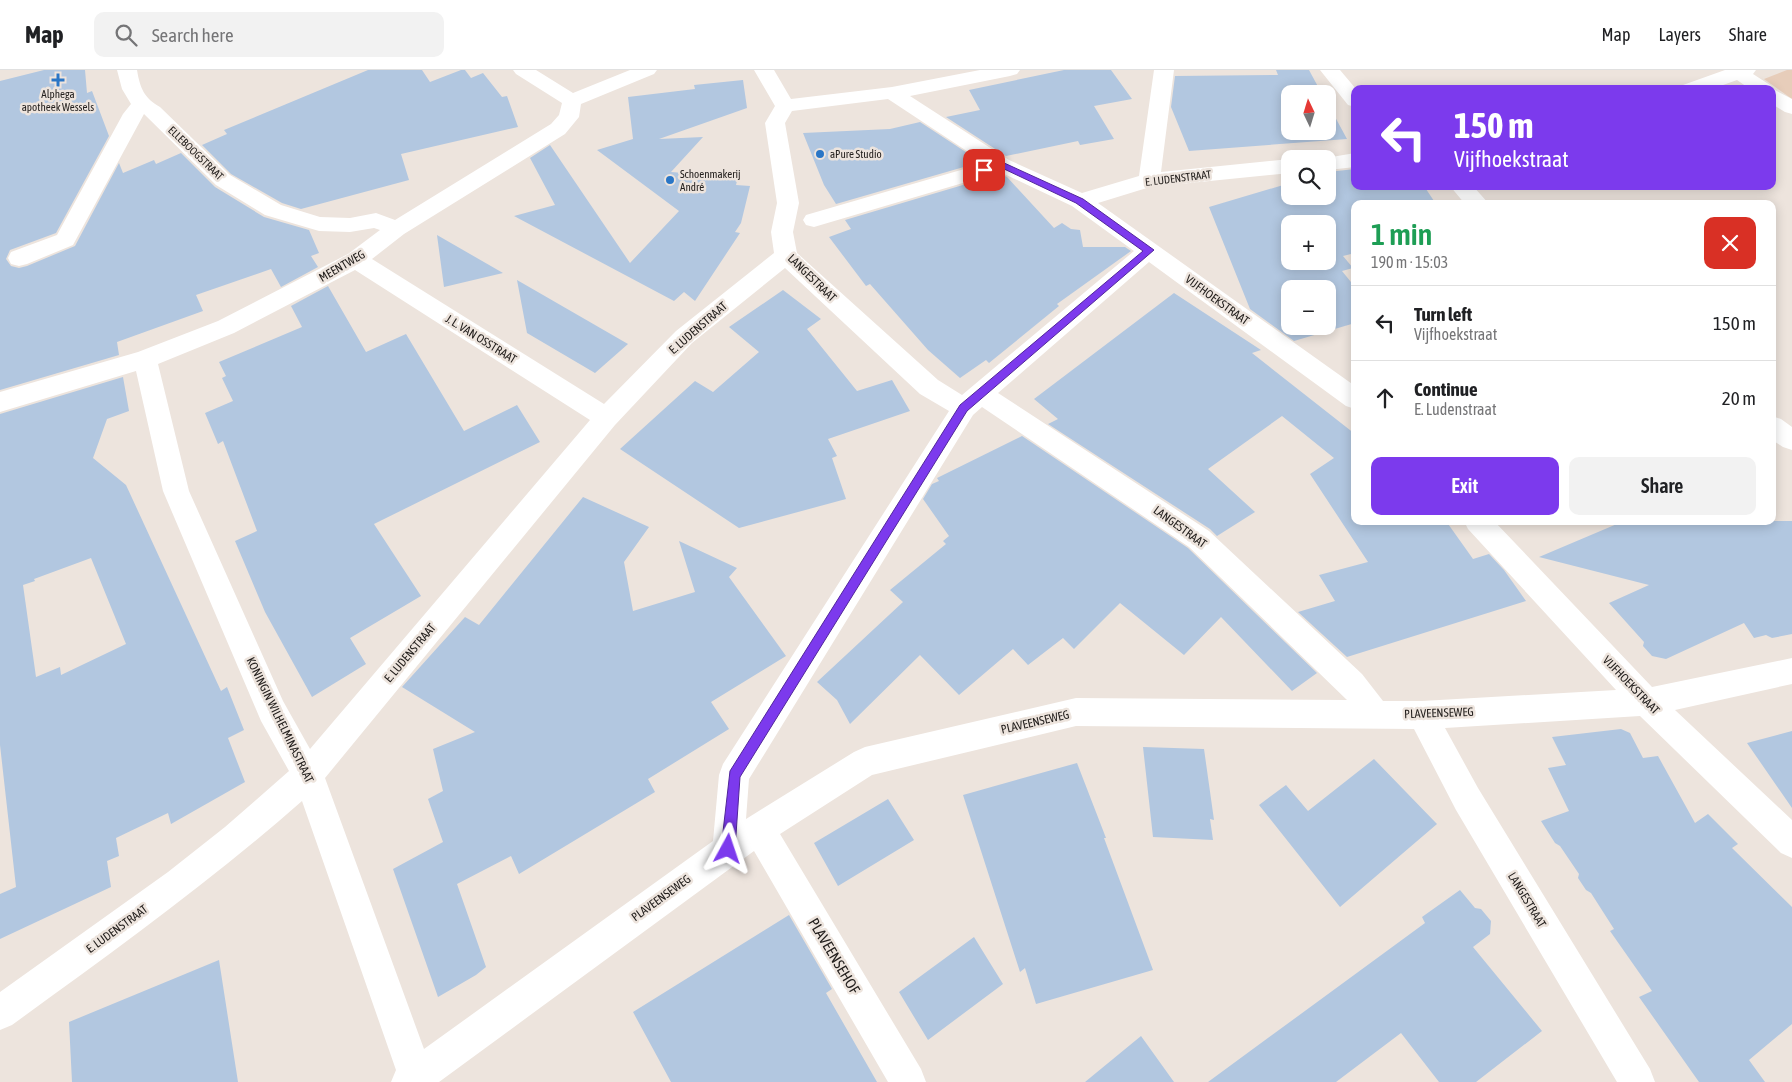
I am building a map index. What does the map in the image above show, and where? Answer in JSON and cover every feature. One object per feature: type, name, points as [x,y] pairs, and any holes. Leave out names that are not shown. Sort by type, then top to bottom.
[{"type":"street","name":"ELLEBOOGSTRAAT","points":[[127,70],[130,86],[141,105],[153,111],[223,180],[266,207],[319,224],[350,225],[376,220],[396,229]]},
{"type":"street","points":[[523,70],[572,101],[647,70]]},
{"type":"street","points":[[764,70],[785,106],[892,93],[1010,70]]},
{"type":"street","points":[[1149,180],[1164,70]]},
{"type":"street","points":[[1330,70],[1351,97]]},
{"type":"street","points":[[1701,85],[1740,71],[1758,85]]},
{"type":"street","points":[[892,93],[1002,165],[1080,201]]},
{"type":"street","points":[[1776,98],[1792,108]]},
{"type":"street","name":"MEENTWEG","points":[[0,402],[145,359],[226,327],[356,260],[396,229],[558,128],[569,117],[572,101]]},
{"type":"street","points":[[19,258],[65,240],[84,209],[133,114],[141,105]]},
{"type":"street","name":"LANGESTRAAT","points":[[785,106],[775,123],[788,203],[782,232],[786,256],[929,386],[972,400],[1200,539],[1352,684],[1374,714]]},
{"type":"street","points":[[1336,162],[1351,160]]},
{"type":"street","points":[[814,220],[1002,165]]},
{"type":"street","name":"E. LUDENSTRAAT","points":[[1080,201],[1149,180],[1281,167]]},
{"type":"street","points":[[1464,190],[1474,200]]},
{"type":"street","name":"VIJFHOEKSTRAAT","points":[[1080,201],[1351,396]]},
{"type":"street","points":[[728,849],[734,776],[972,400],[1149,250]]},
{"type":"street","name":"E. LUDENSTRAAT","points":[[0,1013],[172,888],[236,838],[308,775],[606,418],[684,336],[786,256]]},
{"type":"street","name":"J. L. VAN OSSTRAAT","points":[[356,260],[606,418]]},
{"type":"street","name":"KONINGIN WILHELMINASTRAAT","points":[[145,359],[176,491],[272,710],[308,775],[415,1081]]},
{"type":"street","points":[[1776,429],[1792,440]]},
{"type":"street","name":"VIJFHOEKSTRAAT","points":[[1481,525],[1646,702],[1792,842]]},
{"type":"street","name":"PLAVEENSEWEG","points":[[415,1081],[728,849],[865,762],[1076,712],[1422,714],[1646,702],[1792,671]]},
{"type":"street","name":"LANGESTRAAT","points":[[1422,714],[1467,799],[1638,1082]]},
{"type":"street","name":"PLAVEENSEHOF","points":[[759,829],[908,1082]]},
{"type":"shaded area","points":[[1787,70],[1792,70],[1792,99],[1776,88],[1776,85],[1772,85],[1764,79]]},
{"type":"building","points":[[44,70],[85,70],[87,93],[92,91],[109,136],[56,233],[10,250],[6,259],[11,266],[19,268],[27,266],[75,246],[119,163],[123,173],[154,160],[156,164],[181,153],[215,187],[264,217],[309,230],[319,253],[311,256],[318,267],[281,287],[271,269],[196,295],[203,311],[117,342],[119,355],[0,390],[0,81]]},
{"type":"building","points":[[368,70],[422,70],[430,82],[461,70],[465,70],[471,78],[483,73],[502,97],[507,96],[518,127],[401,154],[409,180],[301,209],[282,203],[231,174],[202,145],[227,134],[224,130]]},
{"type":"building","points":[[1064,70],[1111,70],[1132,99],[1094,106],[1114,139],[1080,145],[1078,141],[1006,156],[946,117],[980,110],[969,90]]},
{"type":"building","points":[[1276,70],[1309,70],[1317,85],[1281,85],[1281,140],[1334,140],[1189,151],[1171,107],[1175,76],[1278,75]]},
{"type":"building","points":[[743,80],[747,108],[659,139],[703,137],[671,172],[738,177],[736,185],[750,186],[741,223],[735,232],[740,233],[695,301],[684,292],[674,301],[514,216],[555,205],[530,158],[550,145],[630,263],[679,211],[597,150],[633,139],[628,97],[695,89],[694,85]]},
{"type":"building","points":[[1336,119],[1347,139],[1336,140]]},
{"type":"building","points":[[920,122],[981,162],[836,204],[824,185],[803,133],[890,129]]},
{"type":"building","points":[[1351,169],[1351,190],[1427,190],[1433,200],[1351,200],[1351,254],[1343,256],[1351,266],[1351,269],[1342,271],[1351,282],[1351,324],[1336,329],[1336,280],[1281,280],[1281,332],[1250,309],[1209,207],[1281,186],[1281,205],[1336,205],[1336,171]]},
{"type":"building","points":[[1000,174],[1007,177],[1054,228],[1062,223],[1071,229],[1080,230],[1083,247],[1125,247],[1131,251],[1057,304],[1059,306],[989,363],[986,360],[960,378],[928,350],[870,284],[866,286],[829,237],[851,229],[845,220]]},
{"type":"building","points":[[437,235],[503,273],[444,287]]},
{"type":"building","points":[[517,280],[628,344],[595,373],[527,333]]},
{"type":"building","points":[[328,286],[366,352],[406,334],[464,431],[517,405],[540,442],[374,524],[421,596],[350,638],[366,664],[312,697],[265,612],[235,541],[257,531],[223,441],[218,444],[205,413],[233,401],[222,378],[226,376],[219,362],[302,327],[291,306]]},
{"type":"building","points":[[783,290],[821,319],[807,329],[857,391],[892,380],[910,411],[828,439],[837,456],[832,458],[846,499],[739,528],[620,449],[695,381],[713,392],[759,352],[729,327]]},
{"type":"building","points":[[1174,293],[1261,350],[1252,353],[1351,431],[1351,525],[1449,525],[1473,559],[1489,554],[1504,570],[1526,601],[1347,657],[1298,612],[1335,601],[1319,575],[1368,562],[1310,474],[1334,458],[1282,416],[1208,469],[1255,512],[1217,536],[1210,529],[1048,424],[1058,419],[1034,399]]},
{"type":"building","points":[[1286,335],[1314,335],[1294,341]]},
{"type":"building","points":[[123,377],[129,411],[107,419],[93,458],[126,485],[221,691],[227,687],[244,730],[228,738],[245,782],[171,824],[168,813],[116,838],[119,856],[107,861],[111,887],[0,939],[0,894],[16,887],[0,745],[0,414]],"holes":[[[91,558],[126,644],[61,675],[60,667],[36,677],[23,585],[35,581],[34,579]]]},
{"type":"building","points":[[1022,436],[1188,548],[1317,673],[1292,691],[1221,617],[1184,655],[1120,603],[1074,649],[1063,638],[1028,665],[1013,649],[959,695],[920,655],[850,724],[837,700],[817,682],[903,602],[890,590],[946,544],[943,541],[949,536],[923,499],[932,484],[939,481],[937,478]]},
{"type":"building","points":[[583,497],[649,527],[624,562],[633,611],[695,592],[679,541],[737,568],[729,577],[786,656],[711,702],[729,729],[648,779],[655,792],[519,874],[511,856],[457,884],[486,967],[438,997],[393,869],[443,842],[428,799],[443,791],[433,749],[475,732],[402,687],[465,617],[479,625]]},
{"type":"building","points":[[1776,521],[1792,521],[1792,634],[1772,638],[1766,635],[1754,638],[1744,623],[1666,659],[1652,656],[1643,646],[1644,642],[1609,603],[1649,585],[1539,557],[1615,525],[1776,525]]},
{"type":"building","points":[[1621,729],[1630,733],[1643,758],[1658,756],[1695,823],[1708,814],[1738,844],[1732,848],[1792,907],[1792,1024],[1749,1060],[1765,1082],[1699,1082],[1639,997],[1652,991],[1610,931],[1614,929],[1591,893],[1586,890],[1578,878],[1579,874],[1541,821],[1569,811],[1548,768],[1566,765],[1552,737]]},
{"type":"building","points":[[1792,731],[1792,808],[1747,743]]},
{"type":"building","points":[[1143,747],[1204,749],[1214,820],[1210,819],[1213,840],[1153,837]]},
{"type":"building","points":[[1374,759],[1437,824],[1340,907],[1259,805],[1286,785],[1308,811]]},
{"type":"building","points":[[1077,763],[1153,970],[1036,1004],[1025,968],[1020,972],[963,795]]},
{"type":"building","points":[[888,799],[914,840],[838,886],[814,843]]},
{"type":"building","points":[[1460,890],[1475,908],[1481,909],[1491,921],[1490,934],[1473,947],[1542,1031],[1476,1082],[1439,1082],[1401,1033],[1336,1082],[1208,1082],[1425,923],[1422,917]]},
{"type":"building","points":[[789,915],[832,989],[826,993],[877,1082],[671,1082],[633,1012]]},
{"type":"building","points":[[974,937],[1003,984],[928,1040],[899,992]]},
{"type":"building","points":[[219,960],[238,1082],[72,1082],[69,1022]]},
{"type":"building","points":[[1141,1036],[1174,1082],[1085,1082]]},
{"type":"place","name":"Alphega apotheek Wessels","points":[[58,80]]},
{"type":"place","name":"aPure Studio","points":[[820,154]]},
{"type":"place","name":"Schoenmakerij André","points":[[670,180]]},
{"type":"route","points":[[728,849],[734,776],[964,408],[1149,250],[1080,201],[1002,165],[984,170]]}]
